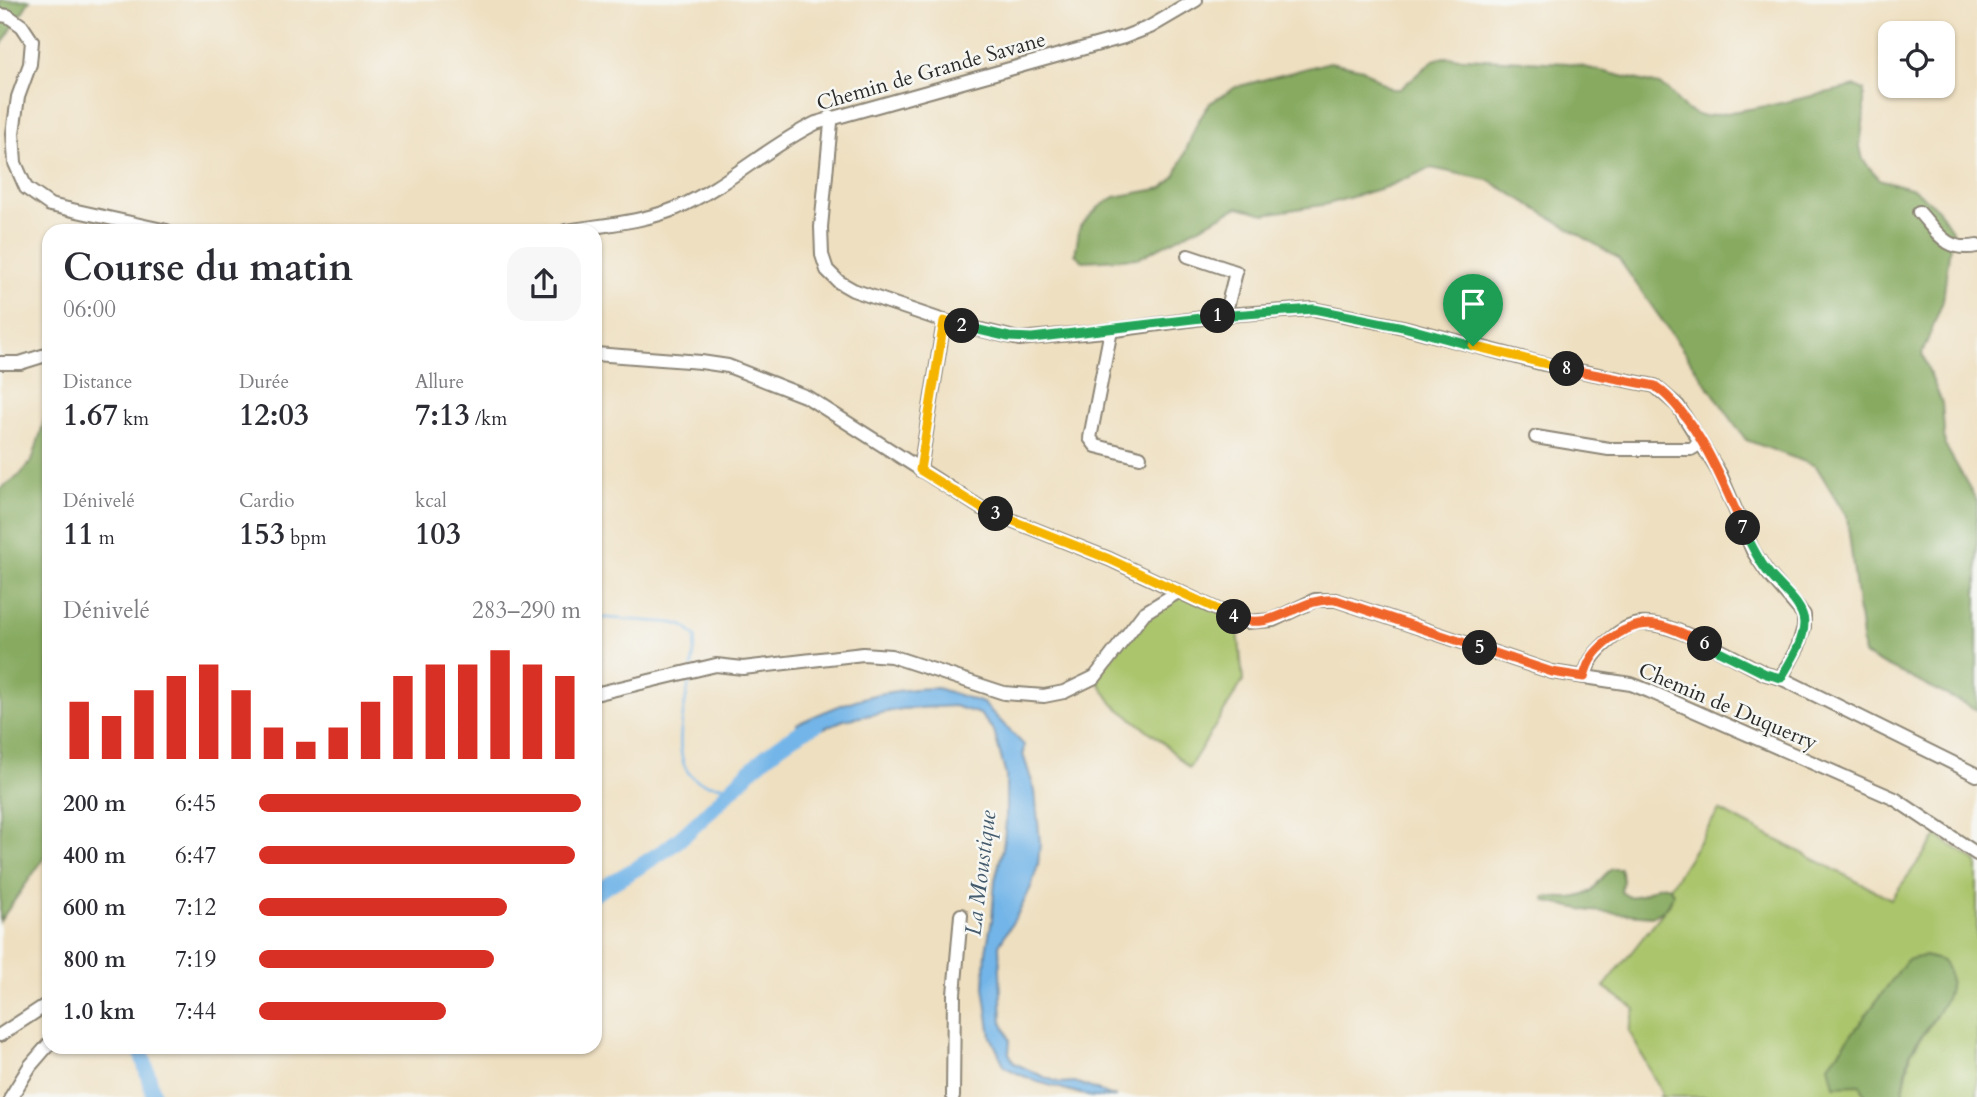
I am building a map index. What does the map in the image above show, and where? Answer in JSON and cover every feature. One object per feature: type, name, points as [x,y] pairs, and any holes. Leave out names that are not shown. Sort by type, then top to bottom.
[{"type":"street","name":"Chemin de Grande Savane","points":[[602,225],[674,209],[698,198],[792,134],[830,117],[1124,37],[1150,27],[1196,0]]},
{"type":"street","points":[[0,15],[8,16],[22,26],[32,41],[30,64],[18,97],[13,133],[15,163],[26,188],[50,205],[136,224]]},
{"type":"street","points":[[830,117],[821,227],[822,255],[827,270],[839,282],[853,290],[944,321],[1019,339],[1225,315],[1314,309],[1403,327],[1544,364],[1655,386],[1678,406],[1720,474],[1753,551],[1767,572],[1804,615],[1804,627],[1798,647],[1781,678]]},
{"type":"street","points":[[1919,212],[1950,245],[1962,248],[1977,246]]},
{"type":"street","points":[[1188,256],[1236,272],[1225,315]]},
{"type":"street","points":[[920,470],[944,321]]},
{"type":"street","points":[[1111,330],[1090,438],[1096,446],[1140,457]]},
{"type":"street","name":"Chemin de Duquerry","points":[[602,355],[728,366],[807,397],[981,508],[1109,559],[1246,622],[1273,620],[1315,600],[1336,600],[1544,670],[1630,684],[1854,779],[1913,810],[1977,855]]},
{"type":"street","points":[[0,363],[20,363],[42,356]]},
{"type":"street","points":[[1536,438],[1609,449],[1691,449],[1701,443]]},
{"type":"street","points":[[602,692],[716,665],[743,668],[863,654],[891,656],[1004,693],[1044,696],[1064,692],[1095,677],[1144,613],[1178,592]]},
{"type":"street","points":[[1584,677],[1587,664],[1596,651],[1622,630],[1638,624],[1656,624],[1677,630],[1766,674],[1781,678],[1977,775]]},
{"type":"street","points":[[953,1097],[954,994],[961,915]]},
{"type":"street","points":[[0,1035],[42,1008]]},
{"type":"street","points":[[12,1097],[30,1066],[42,1052]]},
{"type":"green space","points":[[0,0],[30,0],[0,47]]},
{"type":"green space","points":[[1444,57],[1568,63],[1659,85],[1668,90],[1686,110],[1703,117],[1856,86],[1864,90],[1860,146],[1863,160],[1879,179],[1914,189],[1938,209],[1952,230],[1943,301],[1922,354],[1942,403],[1945,445],[1977,501],[1977,710],[1864,655],[1847,517],[1816,466],[1746,440],[1618,258],[1488,180],[1431,168],[1386,187],[1328,204],[1265,214],[1238,207],[1139,258],[1083,261],[1075,254],[1080,226],[1099,207],[1115,197],[1163,188],[1176,175],[1197,123],[1210,103],[1236,87],[1330,62],[1363,69],[1391,89],[1400,89],[1434,60]]},
{"type":"green space","points":[[42,428],[42,861],[0,921],[0,489],[20,475],[32,461]]},
{"type":"green space","points":[[1178,592],[1237,619],[1243,681],[1189,768],[1159,739],[1113,704],[1095,677],[1125,637]]},
{"type":"green space","points":[[1719,810],[1891,899],[1937,836],[1977,862],[1977,1097],[1902,1097],[1911,1053],[1936,1016],[1948,969],[1943,961],[1924,956],[1861,1085],[1867,1097],[1660,1097],[1662,1093],[1629,1031],[1635,1009],[1604,987],[1670,903],[1673,894],[1670,887]]},
{"type":"green space","points":[[1612,869],[1620,869],[1623,880],[1621,892],[1629,897],[1641,895],[1658,886],[1670,887],[1673,894],[1668,905],[1663,911],[1652,916],[1591,911],[1546,902],[1545,897],[1570,898],[1589,893]]},
{"type":"green space","points":[[1924,956],[1943,961],[1949,974],[1949,986],[1940,1009],[1910,1054],[1901,1097],[1867,1097],[1860,1085],[1834,1086],[1829,1065],[1907,960]]},
{"type":"water","points":[[937,688],[983,703],[1024,745],[1023,754],[1035,791],[1040,843],[1038,865],[1020,910],[999,945],[1002,1022],[1010,1040],[1009,1053],[1014,1063],[1044,1077],[1060,1083],[1075,1082],[1116,1097],[1092,1097],[1019,1074],[1005,1067],[991,1037],[984,987],[986,951],[1006,822],[1006,776],[994,731],[980,714],[954,706],[902,709],[844,720],[802,737],[797,724],[865,697]]},
{"type":"waterway","points":[[602,618],[684,626],[696,637],[692,667]]},
{"type":"waterway","points":[[690,677],[681,731],[682,759],[695,779],[708,784],[733,787]]},
{"type":"waterway","name":"La Moustique","points":[[602,889],[677,841],[760,762],[778,747],[817,724]]},
{"type":"waterway","name":"La Moustique","points":[[142,1054],[154,1097]]},
{"type":"route","points":[[1314,309],[1403,327],[1473,346],[1544,364],[1655,386],[1666,393],[1678,406],[1720,474],[1753,551],[1767,572],[1804,615],[1804,627],[1798,647],[1781,678],[1766,674],[1677,630],[1656,624],[1638,624],[1622,630],[1596,651],[1587,664],[1584,677],[1544,670],[1336,600],[1315,600],[1273,620],[1246,622],[1109,559],[981,508],[920,470],[944,321],[1019,339],[1274,310],[1314,309]]}]
